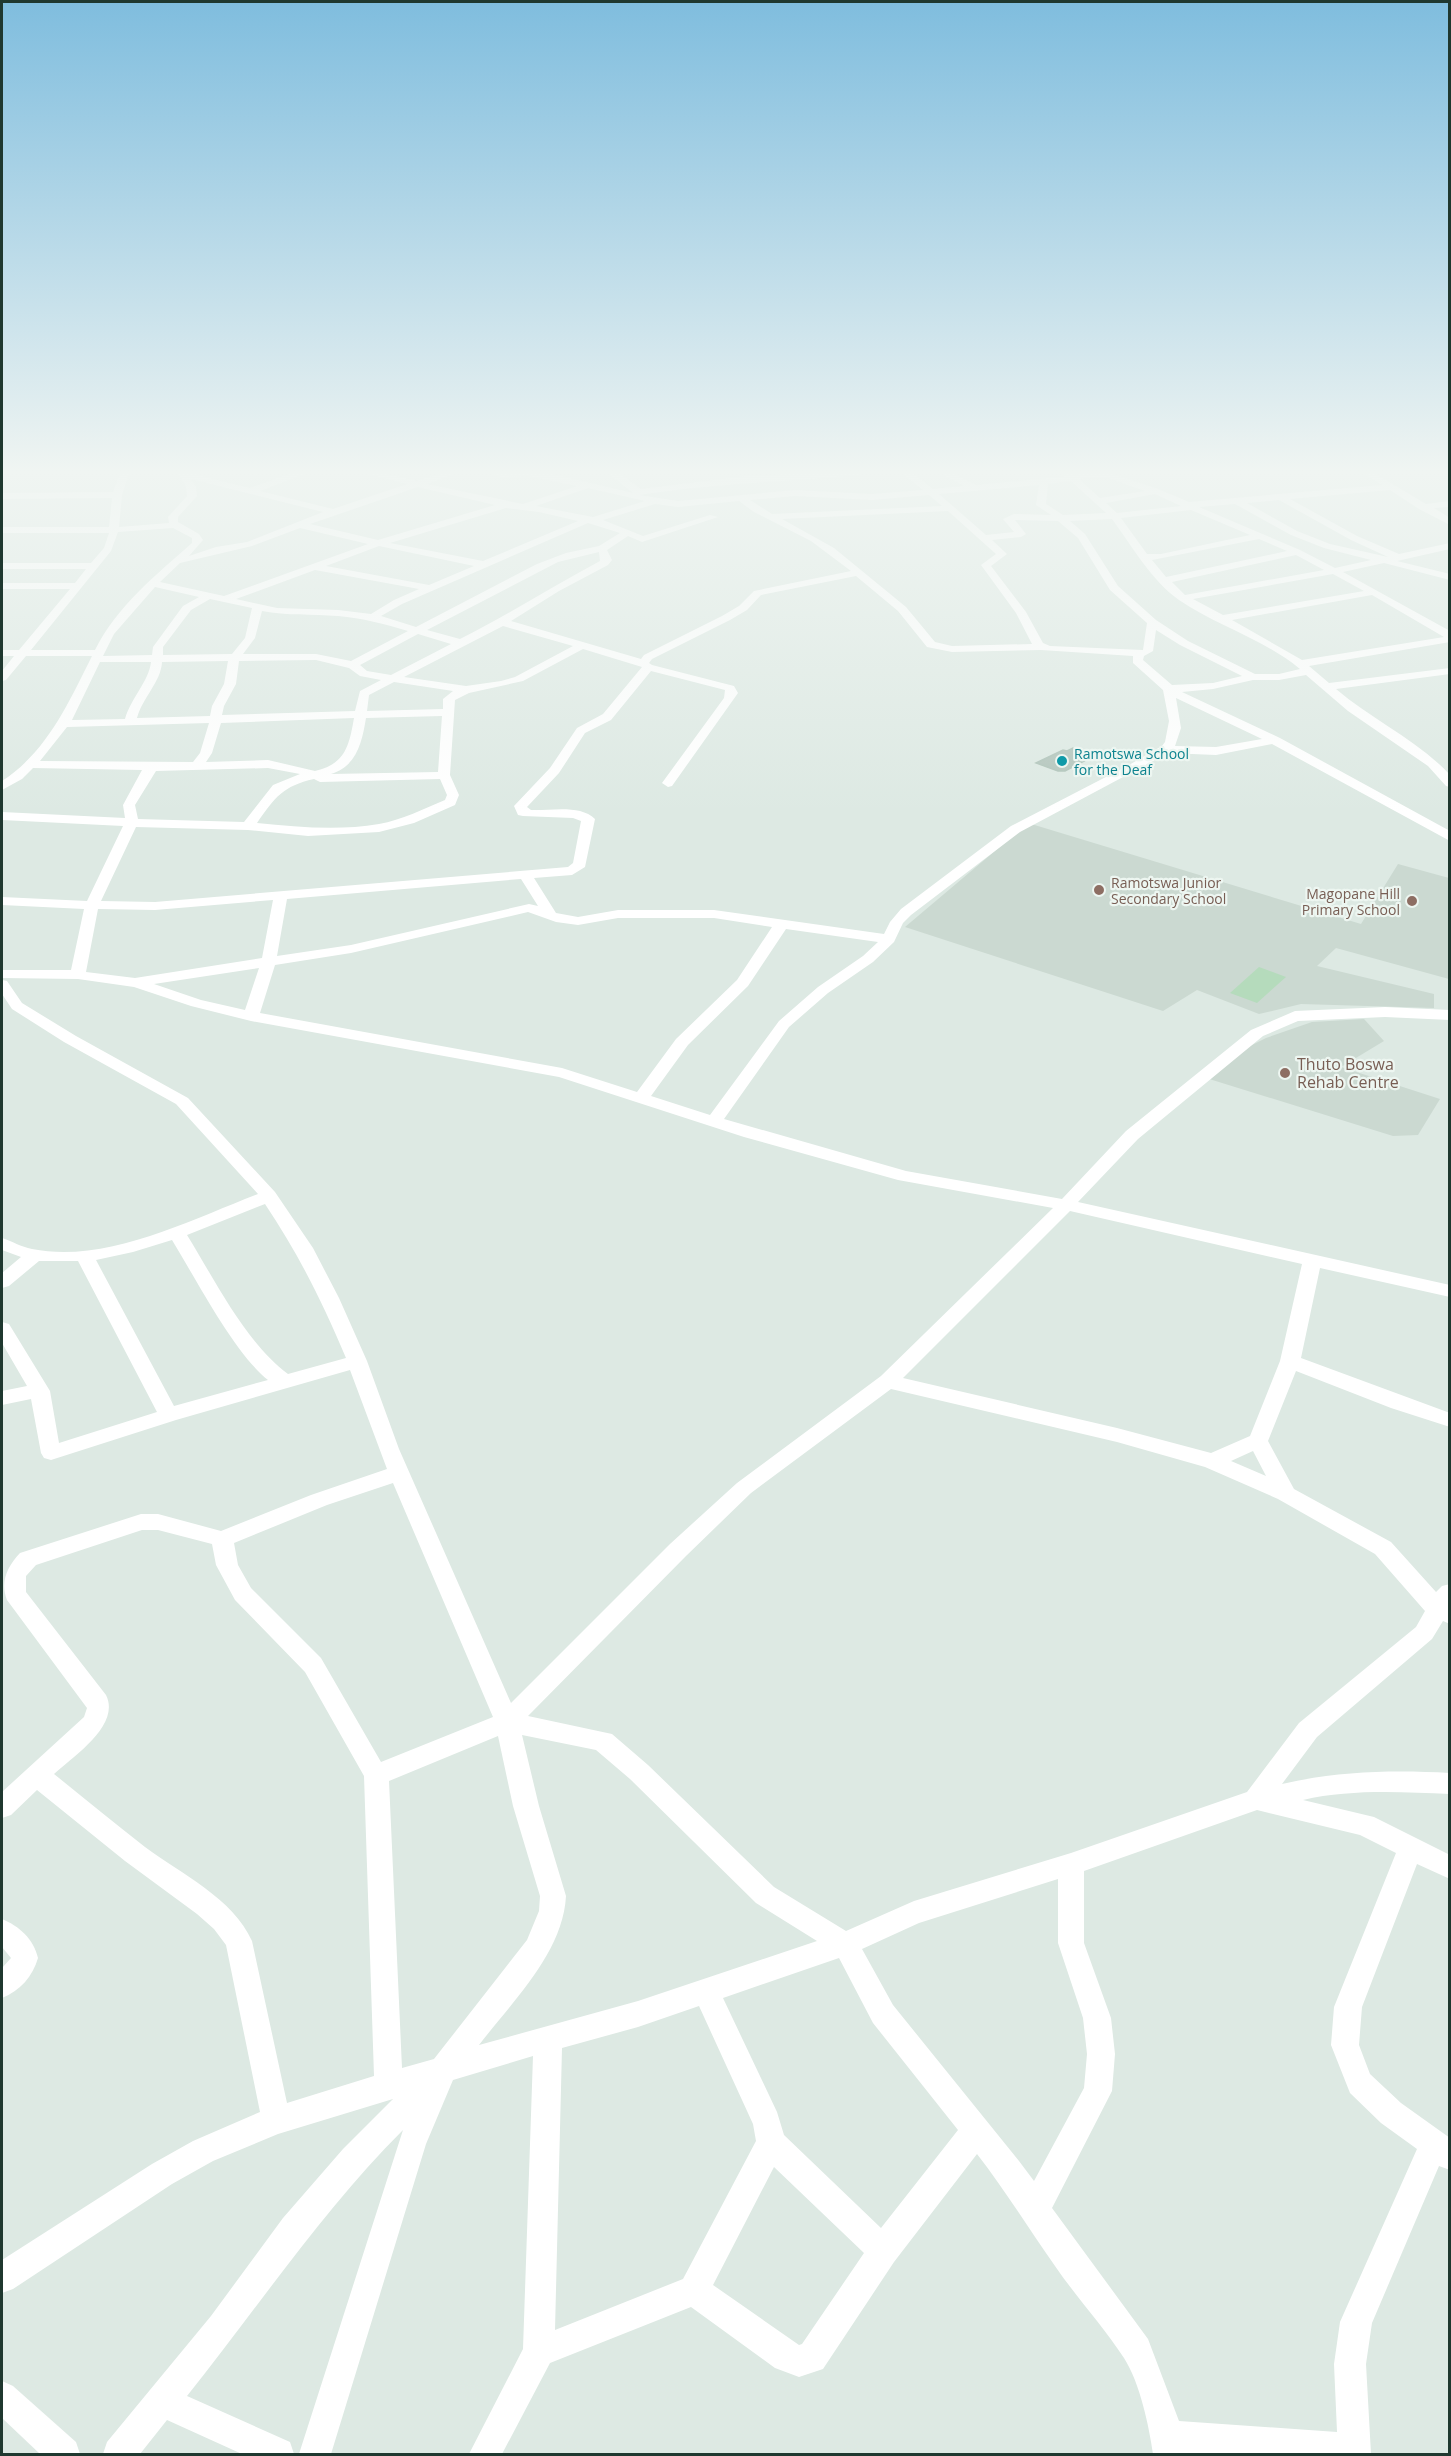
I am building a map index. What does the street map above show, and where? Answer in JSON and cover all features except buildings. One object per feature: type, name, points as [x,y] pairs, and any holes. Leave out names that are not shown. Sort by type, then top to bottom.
[{"type":"street","points":[[2,678],[78,584]]},
{"type":"street","points":[[2,786],[30,764],[63,724],[116,625],[152,584]]},
{"type":"street","points":[[156,584],[258,608],[375,618],[461,643]]},
{"type":"street","points":[[223,600],[266,584]]},
{"type":"street","points":[[404,584],[429,588]]},
{"type":"street","points":[[375,618],[376,614],[398,602],[439,584]]},
{"type":"street","points":[[353,665],[507,584]]},
{"type":"street","points":[[536,584],[555,589]]},
{"type":"street","points":[[364,693],[502,622],[565,584]]},
{"type":"street","points":[[2,901],[92,906],[155,906],[566,872],[580,864],[588,819],[578,815],[532,815],[523,812],[520,806],[555,770],[581,731],[607,717],[646,665],[648,657],[726,618],[743,608],[758,593],[804,584]]},
{"type":"street","points":[[870,584],[902,609],[931,645],[943,648],[1041,647],[1139,654],[1148,651],[1152,622]]},
{"type":"street","points":[[999,584],[1017,605],[1041,647]]},
{"type":"street","points":[[1111,584],[1152,622],[1170,635],[1253,677]]},
{"type":"street","points":[[1167,584],[1183,598],[1222,618],[1304,668],[1352,710],[1432,763],[1449,783]]},
{"type":"street","points":[[1183,598],[1261,584]]},
{"type":"street","points":[[1358,584],[1449,636]]},
{"type":"street","points":[[1254,585],[1295,606]]},
{"type":"street","points":[[2,586],[76,586]]},
{"type":"street","points":[[1222,618],[1374,592]]},
{"type":"street","points":[[130,723],[135,704],[156,671],[158,647],[187,608],[208,596]]},
{"type":"street","points":[[197,765],[206,753],[213,735],[214,720],[218,706],[230,684],[234,659],[250,638],[258,608]]},
{"type":"street","points":[[502,622],[726,686],[732,693],[668,783]]},
{"type":"street","points":[[1169,689],[1212,686],[1253,677],[1279,677],[1304,668],[1449,636]]},
{"type":"street","points":[[2,653],[21,652],[158,660],[316,657],[353,665],[364,674],[463,689],[508,684],[581,646]]},
{"type":"street","points":[[1139,654],[1137,661],[1146,672],[1169,689],[1274,741],[1449,837]]},
{"type":"street","points":[[1324,687],[1449,671]]},
{"type":"street","points":[[248,826],[277,788],[333,769],[345,762],[356,740],[364,693],[364,674]]},
{"type":"street","points":[[2,816],[195,826],[248,826],[308,832],[379,828],[395,824],[450,802],[453,795],[444,775],[447,712],[449,699],[463,689]]},
{"type":"street","points":[[714,1121],[784,1024],[823,990],[868,959],[889,939],[897,922],[906,912],[1031,820],[1091,791],[1166,749],[1174,740],[1177,730],[1173,720],[1169,689]]},
{"type":"street","points":[[63,724],[447,712]]},
{"type":"street","points":[[1166,749],[1216,751],[1274,741]]},
{"type":"street","points":[[30,764],[153,767],[268,764],[284,766],[307,776],[377,778],[444,775]]},
{"type":"street","points":[[78,975],[92,906],[132,822],[129,805],[146,774],[153,767]]},
{"type":"street","points":[[525,875],[550,914]]},
{"type":"street","points":[[251,1016],[269,961],[281,894]]},
{"type":"street","points":[[136,983],[351,949],[522,909],[536,909],[561,919],[578,921],[618,914],[714,914],[889,939]]},
{"type":"street","points":[[641,1098],[682,1042],[743,983],[782,923]]},
{"type":"street","points":[[2,974],[78,975],[136,983],[196,1004],[251,1016],[562,1073],[714,1121],[904,1176],[1066,1206],[1449,1291]]},
{"type":"street","points":[[2,984],[17,1006],[70,1039],[182,1101],[269,1196],[304,1248],[330,1298],[357,1361],[389,1449],[507,1722],[526,1806],[553,1896],[552,1911],[537,1948],[443,2070],[353,2159],[294,2229],[222,2327],[119,2454]]},
{"type":"street","points":[[376,1775],[507,1722],[670,1558],[744,1488],[888,1381],[1066,1206],[1132,1135],[1180,1092],[1235,1049],[1277,1022],[1295,1016],[1385,1012],[1449,1015]]},
{"type":"street","points":[[2,1244],[35,1255],[85,1257],[176,1232],[269,1196]]},
{"type":"street","points":[[176,1232],[235,1326],[264,1366],[286,1383]]},
{"type":"street","points":[[2,1282],[35,1255]]},
{"type":"street","points":[[85,1257],[169,1415]]},
{"type":"street","points":[[1212,1461],[1258,1441],[1290,1362],[1312,1261]]},
{"type":"street","points":[[2,1328],[40,1391],[51,1453],[169,1415],[357,1361]]},
{"type":"street","points":[[1290,1362],[1449,1420]]},
{"type":"street","points":[[888,1381],[1117,1435],[1212,1461],[1286,1494],[1383,1548],[1445,1605],[1438,1610],[1424,1633],[1308,1730],[1256,1800]]},
{"type":"street","points":[[2,1398],[40,1391]]},
{"type":"street","points":[[1258,1441],[1286,1494]]},
{"type":"street","points":[[2,1807],[92,1724],[100,1708],[98,1702],[15,1594],[12,1582],[16,1571],[28,1559],[141,1522],[158,1522],[222,1539],[319,1500],[400,1473]]},
{"type":"street","points":[[222,1539],[227,1565],[243,1594],[314,1665],[376,1775],[389,2087]]},
{"type":"street","points":[[507,1722],[603,1741],[639,1772],[765,1895],[844,1944],[883,2014],[1009,2171],[1137,2350],[1155,2396],[1168,2446],[1355,2452],[1350,2364],[1356,2322],[1441,2151],[1391,2113],[1360,2083],[1345,2045],[1348,2007],[1411,1847]]},
{"type":"street","points":[[37,1775],[166,1878],[216,1911],[228,1923],[241,1949],[276,2120]]},
{"type":"street","points":[[2,2278],[162,2174],[203,2151],[276,2120],[548,2038],[638,2014],[844,1944],[914,1913],[1071,1864],[1256,1800],[1319,1786],[1400,1781],[1449,1784]]},
{"type":"street","points":[[1256,1800],[1365,1825],[1449,1868]]},
{"type":"street","points":[[1035,2210],[1098,2091],[1101,2054],[1097,2018],[1071,1943],[1071,1864]]},
{"type":"street","points":[[2,1932],[22,1947],[26,1956],[24,1963],[2,1985]]},
{"type":"street","points":[[705,1990],[767,2122],[771,2143],[883,2251]]},
{"type":"street","points":[[485,2454],[539,2352],[548,2038]]},
{"type":"street","points":[[315,2454],[412,2143],[443,2070]]},
{"type":"street","points":[[694,2290],[786,2357],[800,2361],[812,2358],[883,2251],[976,2131]]},
{"type":"street","points":[[539,2352],[694,2290],[771,2143]]},
{"type":"street","points":[[2,2397],[64,2454]]},
{"type":"street","points":[[162,2401],[278,2454]]},
{"type":"shaded area","name":"Ramotswa Junior Secondary School","points":[[1028,823],[1361,924],[1398,864],[1449,878],[1449,979],[1336,948],[1317,966],[1434,994],[1434,1008],[1301,1004],[1259,1014],[1197,990],[1163,1011],[905,927]]},
{"type":"shaded area","name":"Thuto Boswa Rehab Centre","points":[[1364,1019],[1384,1041],[1341,1067],[1440,1099],[1418,1135],[1393,1136],[1206,1078],[1240,1051],[1266,1038],[1312,1022]]},
{"type":"green space","points":[[1259,967],[1286,977],[1257,1003],[1230,993]]},
{"type":"place","name":"Ramotswa School for the Deaf","points":[[1062,761]]},
{"type":"place","name":"Ramotswa Junior Secondary School","points":[[1099,890]]},
{"type":"place","name":"Magopane Hill Primary School","points":[[1412,901]]},
{"type":"place","name":"Thuto Boswa Rehab Centre","points":[[1285,1073]]}]
